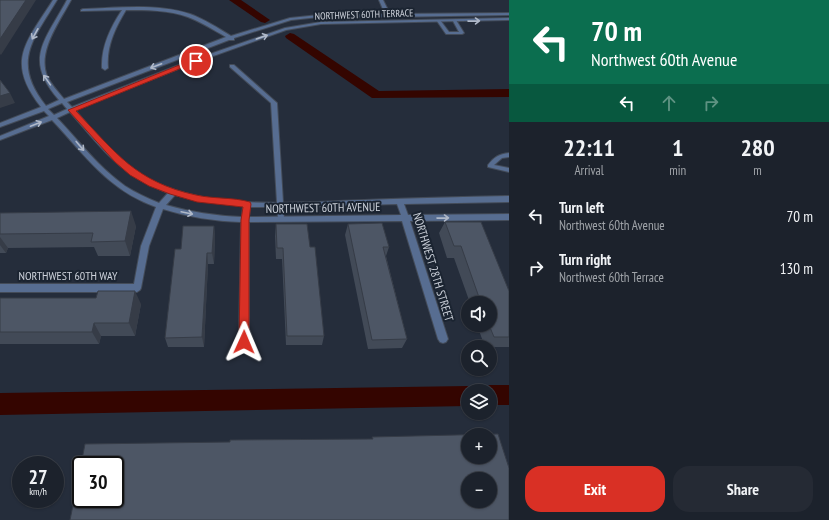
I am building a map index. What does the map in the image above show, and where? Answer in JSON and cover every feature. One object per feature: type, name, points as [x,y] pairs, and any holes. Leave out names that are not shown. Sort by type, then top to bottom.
[{"type":"street","points":[[381,0],[392,22]]},
{"type":"street","points":[[54,2],[68,2],[48,38],[33,57],[26,51],[54,2]]},
{"type":"street","points":[[84,10],[125,9],[184,14],[216,28],[239,45]]},
{"type":"street","points":[[105,68],[104,57],[117,20],[125,9]]},
{"type":"street","name":"NORTHWEST 60TH TERRACE","points":[[0,125],[229,38],[290,19],[319,16],[388,14],[509,14]]},
{"type":"street","points":[[436,14],[439,21]]},
{"type":"street","name":"NORTHWEST 60TH TERRACE","points":[[0,138],[239,45],[285,29],[322,23],[509,19]]},
{"type":"street","name":"NORTHWEST 60TH AVENUE","points":[[509,199],[247,204],[197,199],[152,184],[133,173],[118,160],[64,101],[43,75],[33,57],[23,67],[26,80],[45,108],[100,170],[114,182],[133,194],[160,206],[201,216],[245,220],[509,217]]},
{"type":"street","points":[[160,206],[173,192]]},
{"type":"street","name":"NORTHWEST 28TH STREET","points":[[400,201],[443,339]]},
{"type":"street","points":[[244,342],[245,220],[247,204]]},
{"type":"street","name":"NORTHWEST 60TH WAY","points":[[0,288],[137,288],[145,246],[160,206]]},
{"type":"lane","points":[[439,21],[448,33],[462,33],[455,21]]},
{"type":"lane","points":[[232,66],[274,103],[281,219]]},
{"type":"lane","points":[[509,155],[502,155],[490,166],[509,170]]},
{"type":"building","points":[[0,0],[26,0],[0,39]]},
{"type":"building","points":[[0,80],[10,93],[0,96]]},
{"type":"building","points":[[131,211],[125,241],[91,242],[93,233],[0,234],[0,213]]},
{"type":"building","points":[[445,222],[481,222],[509,291],[509,337],[494,337],[492,332],[497,332],[497,296],[479,296],[461,246],[454,246]]},
{"type":"building","points":[[382,223],[389,247],[383,247],[407,339],[372,340],[348,224]]},
{"type":"building","points":[[276,224],[307,224],[310,247],[315,247],[324,336],[287,336],[283,248],[277,248]]},
{"type":"building","points":[[183,226],[214,226],[212,253],[207,253],[202,337],[165,338],[175,249],[181,249]]},
{"type":"building","points":[[98,291],[135,291],[129,323],[94,323],[92,332],[0,332],[0,298],[96,298]]},
{"type":"building","points":[[498,434],[509,468],[509,520],[70,520],[72,508],[124,508],[124,456],[83,456],[85,444],[230,442],[230,440],[373,439],[372,437],[461,435],[461,464],[497,464]]},
{"type":"waterway","points":[[234,0],[265,20]]},
{"type":"waterway","points":[[290,36],[376,95],[509,93]]},
{"type":"waterway","points":[[497,395],[509,395]]},
{"type":"waterway","points":[[0,404],[461,396]]},
{"type":"route","points":[[196,61],[72,110],[118,160],[133,173],[152,184],[197,199],[224,203],[247,204],[245,220],[244,342]]}]
